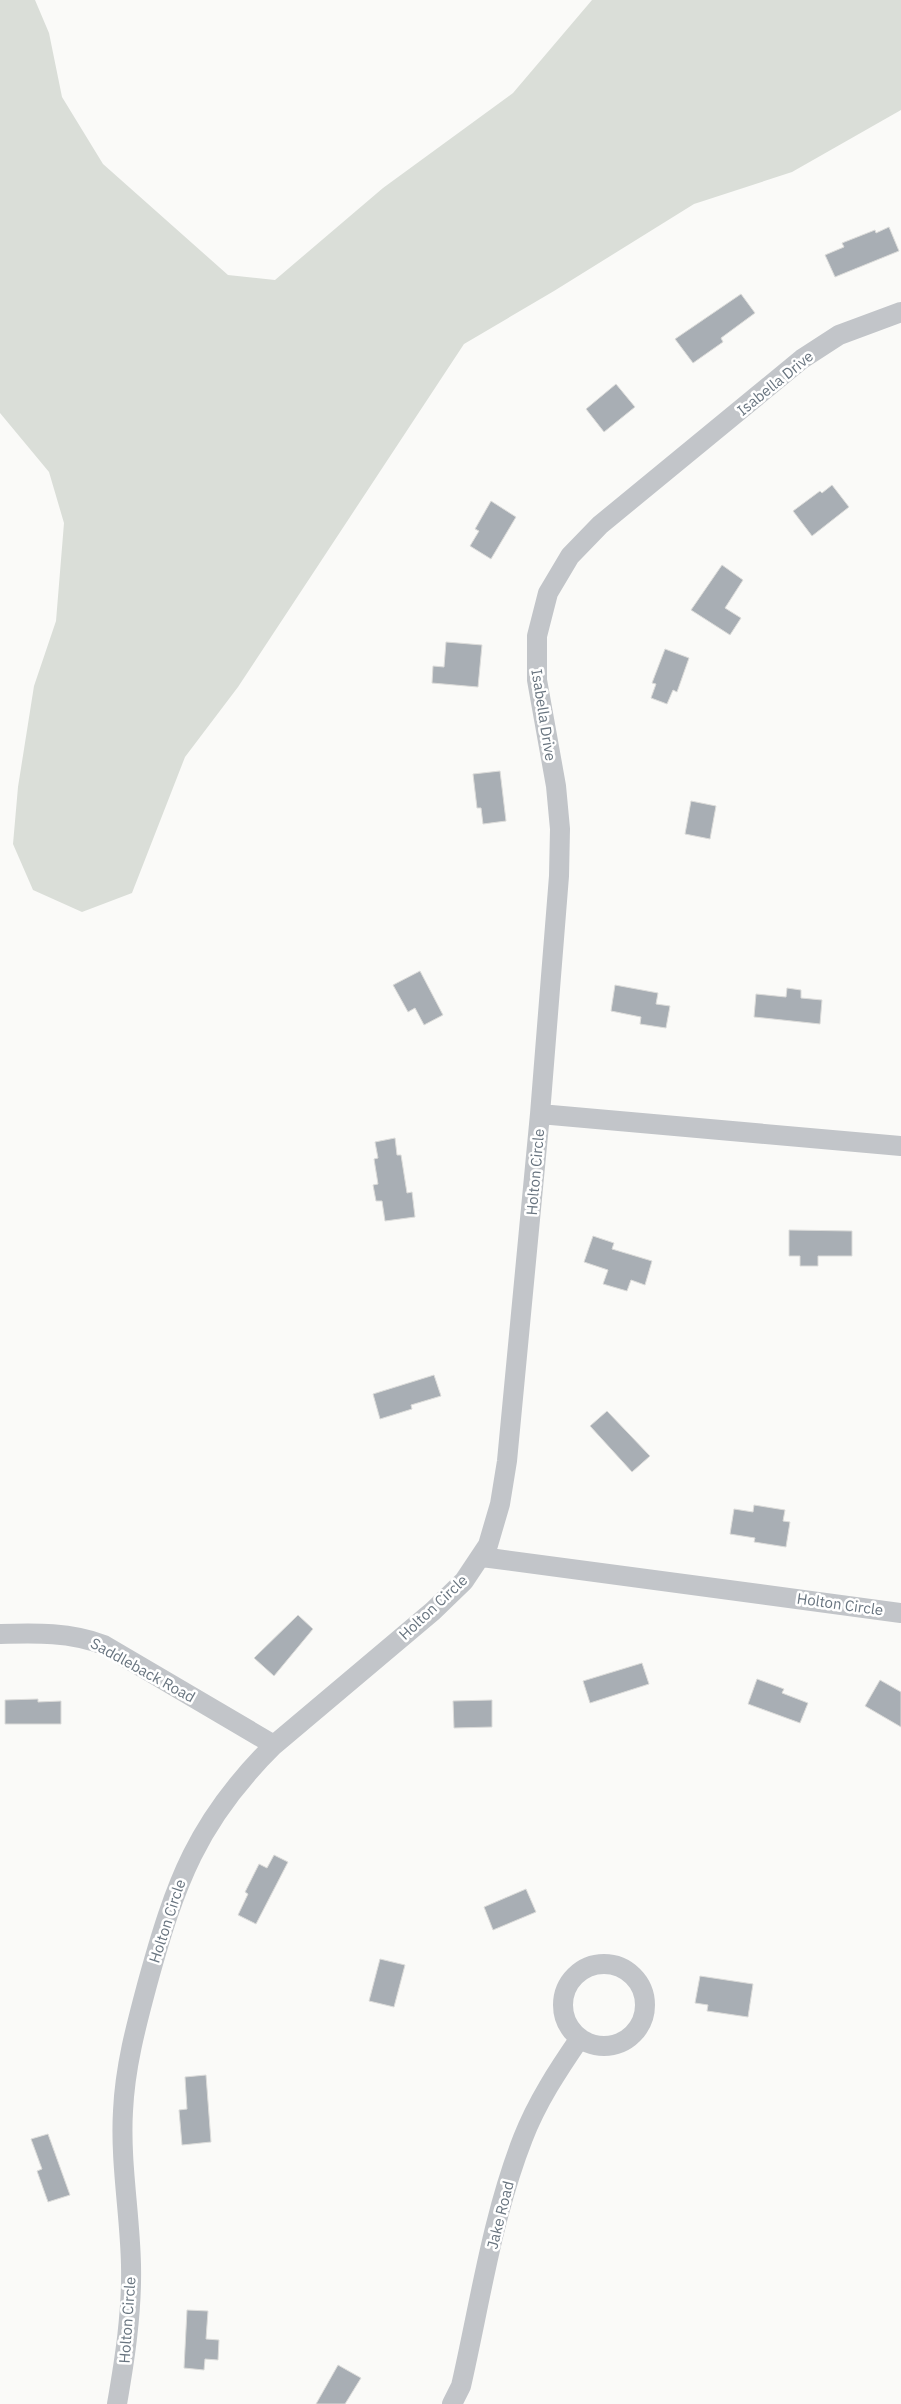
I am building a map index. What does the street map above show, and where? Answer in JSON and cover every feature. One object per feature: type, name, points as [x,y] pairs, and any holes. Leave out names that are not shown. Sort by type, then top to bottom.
[{"type":"street","name":"Isabella Drive","points":[[540,1114],[559,876],[560,829],[556,786],[540,701],[536,658],[537,636],[548,594],[570,556],[600,525],[802,359],[839,335],[901,312]]},
{"type":"street","name":"Holton Circle","points":[[117,2404],[129,2330],[131,2266],[122,2112],[127,2068],[136,2025],[172,1899],[189,1858],[223,1802],[251,1768],[274,1745],[433,1611],[464,1581],[482,1557],[495,1525],[507,1461],[540,1114],[901,1146]]},
{"type":"street","name":"Holton Circle","points":[[482,1557],[901,1613]]},
{"type":"street","name":"Saddleback Road","points":[[0,1634],[38,1633],[83,1637],[104,1645],[274,1745]]},
{"type":"street","points":[[596,1964],[610,1964],[623,1969],[637,1983],[644,2001],[644,2015],[638,2027],[630,2037],[618,2044],[605,2046],[592,2044],[580,2038],[570,2029],[564,2016],[564,1996],[573,1978],[583,1969],[596,1964]]},
{"type":"street","name":"Jake Road","points":[[452,2404],[461,2386],[500,2206],[523,2137],[550,2082],[580,2038]]},
{"type":"shaded area","points":[[0,0],[35,0],[49,33],[62,97],[103,164],[228,275],[275,280],[383,188],[513,93],[592,0],[901,0],[901,110],[792,172],[694,204],[554,291],[464,344],[238,687],[185,757],[132,893],[82,912],[33,890],[13,844],[18,787],[34,686],[56,621],[64,523],[49,472],[0,413]]},
{"type":"building","points":[[889,227],[899,251],[835,277],[825,255],[844,247],[842,243],[875,230],[876,233]]},
{"type":"building","points":[[741,294],[755,313],[721,338],[723,342],[693,363],[675,339]]},
{"type":"building","points":[[616,384],[635,407],[604,432],[586,409]]},
{"type":"building","points":[[832,485],[849,507],[812,536],[793,511],[820,491],[822,493]]},
{"type":"building","points":[[491,501],[516,517],[491,559],[470,546],[479,531],[475,529]]},
{"type":"building","points":[[722,565],[743,580],[725,608],[741,618],[730,635],[691,610]]},
{"type":"building","points":[[446,642],[482,645],[478,687],[432,683],[433,666],[444,667]]},
{"type":"building","points":[[665,649],[689,658],[677,692],[673,690],[667,704],[651,698],[656,684],[652,683]]},
{"type":"building","points":[[500,771],[506,821],[483,824],[481,808],[477,808],[473,774]]},
{"type":"building","points":[[691,801],[716,806],[710,839],[685,834]]},
{"type":"building","points":[[420,971],[443,1015],[424,1025],[415,1008],[408,1012],[393,985]]},
{"type":"building","points":[[615,985],[658,993],[656,1004],[670,1006],[666,1028],[640,1024],[641,1017],[611,1011]]},
{"type":"building","points":[[787,988],[801,990],[801,998],[822,1000],[820,1024],[754,1017],[756,994],[786,997]]},
{"type":"building","points":[[395,1138],[397,1155],[401,1155],[407,1193],[412,1192],[415,1217],[385,1221],[382,1201],[376,1201],[373,1185],[378,1184],[374,1159],[378,1158],[375,1142]]},
{"type":"building","points":[[789,1230],[852,1231],[852,1256],[818,1256],[818,1266],[800,1266],[800,1256],[789,1256]]},
{"type":"building","points":[[593,1236],[614,1243],[612,1249],[652,1261],[645,1285],[631,1280],[627,1291],[603,1284],[608,1270],[584,1262]]},
{"type":"building","points":[[434,1375],[441,1396],[411,1405],[412,1409],[380,1419],[373,1394]]},
{"type":"building","points":[[607,1411],[650,1456],[632,1472],[590,1426]]},
{"type":"building","points":[[754,1505],[785,1510],[783,1521],[790,1522],[786,1547],[754,1542],[755,1538],[730,1534],[734,1509],[753,1512]]},
{"type":"building","points":[[298,1615],[313,1629],[274,1676],[254,1658]]},
{"type":"building","points":[[642,1663],[649,1684],[590,1703],[583,1681]]},
{"type":"building","points":[[757,1679],[784,1689],[782,1693],[808,1703],[800,1723],[748,1704]]},
{"type":"building","points":[[880,1680],[901,1692],[901,1727],[865,1706]]},
{"type":"building","points":[[38,1699],[38,1702],[61,1701],[61,1724],[5,1724],[5,1700]]},
{"type":"building","points":[[492,1700],[492,1727],[454,1728],[453,1701]]},
{"type":"building","points":[[274,1855],[288,1862],[256,1924],[238,1915],[248,1894],[245,1892],[259,1864],[267,1868]]},
{"type":"building","points":[[526,1889],[536,1912],[493,1930],[484,1907]]},
{"type":"building","points":[[380,1959],[405,1965],[394,2007],[369,2001]]},
{"type":"building","points":[[700,1976],[753,1984],[748,2017],[707,2011],[708,2005],[695,2003]]},
{"type":"building","points":[[206,2075],[211,2142],[182,2145],[179,2110],[187,2109],[185,2077]]},
{"type":"building","points":[[48,2134],[70,2195],[48,2202],[37,2171],[42,2169],[31,2139]]},
{"type":"building","points":[[187,2310],[208,2311],[206,2339],[219,2340],[218,2360],[205,2359],[204,2370],[184,2368]]},
{"type":"building","points":[[338,2365],[361,2378],[345,2404],[316,2404]]}]
